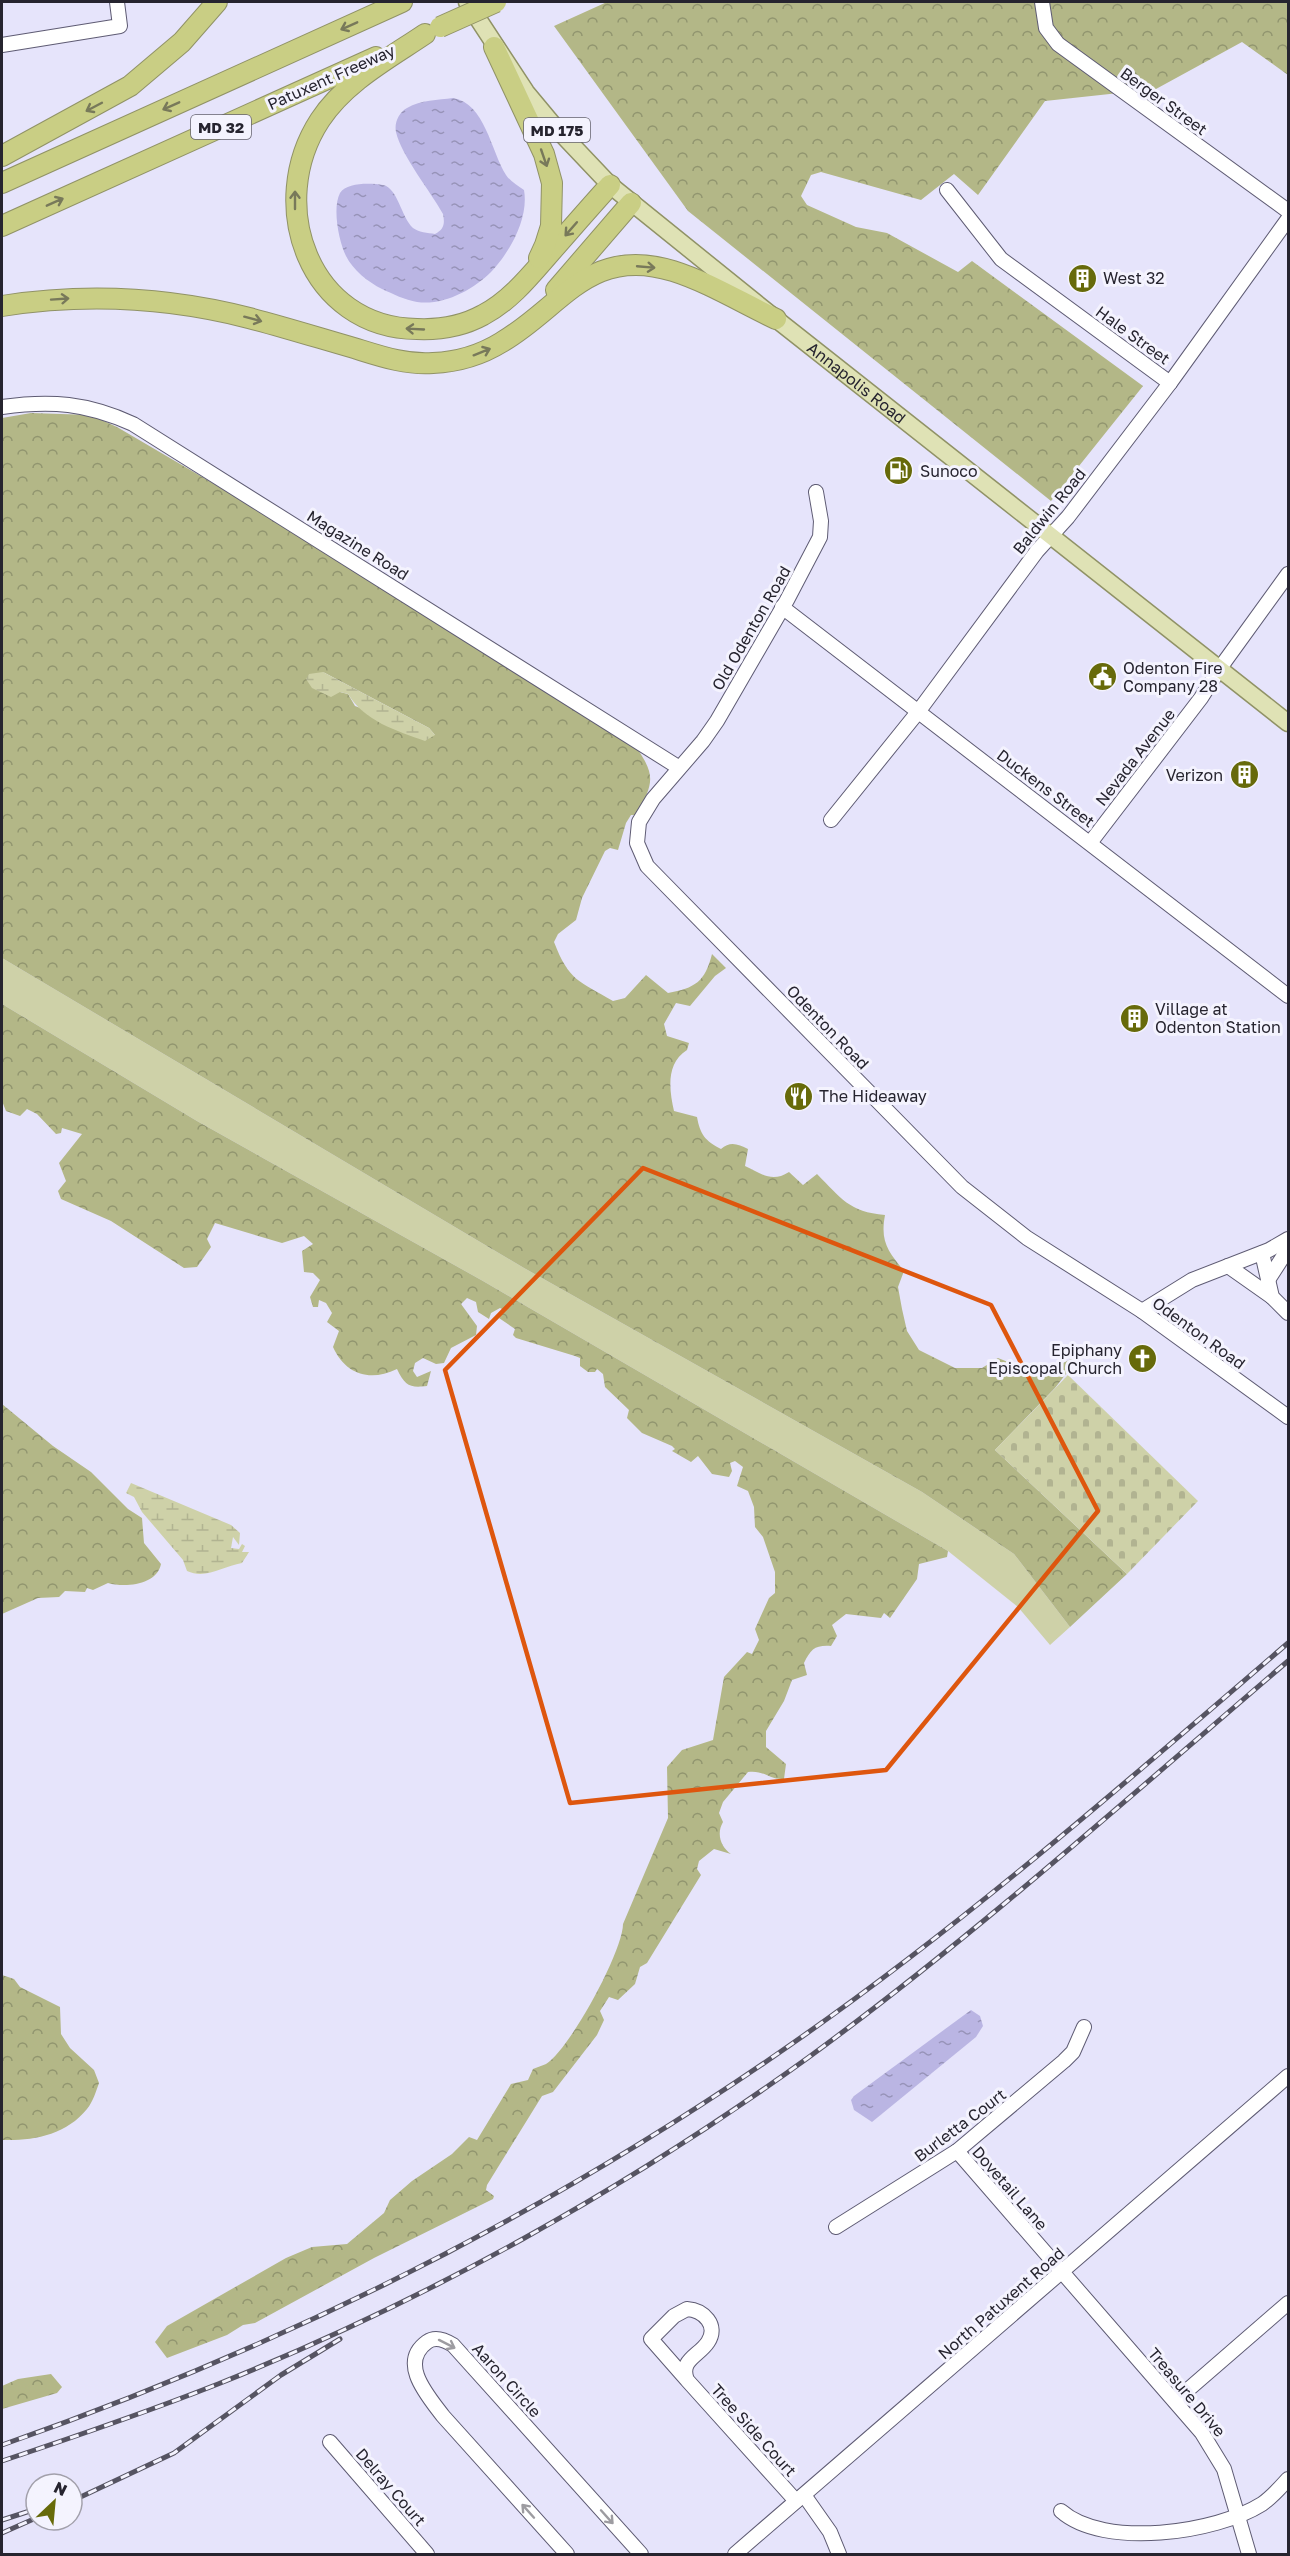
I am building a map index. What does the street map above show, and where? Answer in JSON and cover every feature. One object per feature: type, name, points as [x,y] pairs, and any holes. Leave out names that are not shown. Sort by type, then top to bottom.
[{"type":"highway","points":[[2,156],[130,86],[182,42],[217,2]]},
{"type":"highway","name":"MD 32","points":[[2,183],[402,2]]},
{"type":"highway","name":"Patuxent Freeway","points":[[2,226],[496,2]]},
{"type":"highway","points":[[433,31],[348,89],[332,104],[310,137],[301,159],[295,202],[299,233],[311,265],[325,284],[354,310],[372,320],[410,329],[447,328],[483,315],[502,303],[528,278],[610,185]]},
{"type":"highway","points":[[494,47],[544,154],[552,183],[550,226],[545,245],[528,278]]},
{"type":"highway","points":[[523,328],[631,203]]},
{"type":"highway","points":[[2,306],[73,298],[166,302],[249,318],[390,359],[412,363],[455,361],[481,353],[523,328],[577,283],[596,273],[630,266],[673,271],[776,319]]},
{"type":"main road","name":"Annapolis Road","points":[[467,2],[494,47],[526,92],[556,128],[610,185],[1288,723]]},
{"type":"street","points":[[2,45],[120,26],[117,2]]},
{"type":"street","name":"Berger Street","points":[[1042,2],[1046,28],[1058,44],[1288,211]]},
{"type":"street","name":"Hale Street","points":[[947,190],[1001,259],[1170,383]]},
{"type":"street","name":"Baldwin Road","points":[[831,820],[918,712],[1051,535],[1068,517],[1170,383],[1288,219]]},
{"type":"street","name":"Magazine Road","points":[[2,407],[63,403],[110,414],[133,424],[678,767]]},
{"type":"street","name":"Old Odenton Road","points":[[678,767],[703,741],[717,721],[820,537],[821,521],[816,492]]},
{"type":"street","name":"Nevada Avenue","points":[[1090,843],[1201,698],[1288,574]]},
{"type":"street","name":"Duckens Street","points":[[782,607],[1288,996]]},
{"type":"street","name":"Odenton Road","points":[[678,767],[639,822],[637,843],[647,866],[962,1187],[1027,1238],[1142,1311],[1288,1417]]},
{"type":"street","points":[[1142,1311],[1192,1280],[1262,1254],[1288,1239]]},
{"type":"street","points":[[1268,1280],[1288,1249]]},
{"type":"street","points":[[1262,1254],[1272,1297]]},
{"type":"street","points":[[1228,1266],[1272,1297],[1288,1313]]},
{"type":"street","name":"Burletta Court","points":[[836,2227],[957,2151],[1064,2061],[1073,2052],[1084,2027]]},
{"type":"street","name":"North Patuxent Road","points":[[735,2554],[1288,2076]]},
{"type":"street","name":"Dovetail Lane","points":[[957,2151],[1062,2273]]},
{"type":"street","name":"Treasure Drive","points":[[1062,2273],[1175,2401],[1214,2450],[1228,2479],[1249,2554]]},
{"type":"street","points":[[1175,2401],[1288,2303]]},
{"type":"street","name":"Tree Side Court","points":[[687,2380],[684,2373],[689,2359],[708,2342],[711,2332],[707,2318],[701,2313],[687,2309],[674,2316],[651,2339],[687,2380],[830,2532],[839,2554]]},
{"type":"street","name":"Aaron Circle","points":[[567,2554],[443,2416],[422,2386],[414,2359],[416,2353],[426,2342],[439,2339],[453,2345],[641,2554]]},
{"type":"street","name":"Delray Court","points":[[330,2442],[427,2554]]},
{"type":"street","points":[[1061,2511],[1070,2520],[1084,2527],[1129,2534],[1180,2530],[1238,2514],[1260,2505],[1288,2479]]},
{"type":"highlighted area","points":[[643,1168],[991,1305],[1098,1511],[886,1770],[570,1803],[445,1370]]},
{"type":"green space","points":[[607,2],[1288,2],[1288,75],[1242,42],[1156,89],[1045,101],[978,195],[954,174],[921,200],[821,172],[811,175],[801,196],[807,205],[856,227],[887,233],[958,272],[972,261],[1143,386],[1051,501],[688,211],[554,26]]},
{"type":"green space","points":[[31,413],[91,415],[117,427],[272,518],[638,750],[650,775],[649,789],[638,815],[631,815],[626,823],[618,850],[610,848],[605,851],[582,898],[576,920],[558,934],[554,942],[559,955],[576,979],[613,1001],[625,998],[646,975],[668,993],[692,986],[706,971],[712,954],[726,968],[715,976],[690,1006],[676,1003],[664,1024],[667,1036],[689,1043],[687,1050],[680,1055],[672,1069],[670,1085],[674,1111],[697,1117],[704,1136],[721,1149],[734,1144],[748,1149],[745,1166],[757,1172],[777,1177],[789,1172],[803,1185],[817,1174],[840,1197],[854,1207],[885,1215],[884,1232],[887,1246],[904,1271],[898,1287],[907,1331],[919,1350],[955,1368],[982,1368],[998,1358],[1033,1370],[1050,1369],[1083,1352],[1055,1388],[995,1450],[1127,1574],[1070,1627],[1014,1554],[922,1492],[524,1268],[2,958],[2,418]],"holes":[[[323,672],[429,728],[435,735],[355,706],[348,694],[340,692]]]},
{"type":"green space","points":[[323,672],[429,728],[435,735],[425,741],[403,733],[372,718],[348,694],[340,692],[331,697],[312,688],[306,679],[309,674]]},
{"type":"green space","points":[[2,958],[524,1268],[922,1492],[1014,1554],[1070,1627],[1050,1645],[1018,1607],[948,1551],[483,1281],[197,1121],[2,1004]]},
{"type":"green space","points":[[2,1004],[197,1121],[483,1281],[948,1551],[947,1557],[919,1564],[917,1579],[890,1618],[884,1613],[881,1618],[846,1614],[832,1625],[837,1636],[831,1646],[817,1647],[809,1654],[804,1663],[807,1675],[792,1680],[784,1701],[766,1731],[766,1747],[786,1764],[784,1779],[759,1772],[748,1772],[723,1802],[719,1813],[723,1822],[720,1836],[722,1844],[731,1854],[714,1849],[699,1861],[697,1869],[701,1875],[647,1963],[640,1967],[635,1984],[618,2000],[609,1997],[600,2011],[604,2020],[597,2035],[553,2092],[542,2096],[487,2185],[486,2190],[494,2196],[493,2199],[374,2258],[255,2323],[243,2325],[227,2335],[167,2358],[155,2342],[167,2326],[286,2258],[312,2247],[347,2244],[384,2213],[390,2200],[412,2181],[452,2154],[469,2137],[477,2140],[511,2084],[528,2080],[533,2069],[546,2064],[568,2040],[605,1976],[621,1937],[623,1924],[668,1818],[667,1767],[682,1750],[713,1740],[724,1677],[747,1652],[752,1654],[759,1640],[755,1629],[769,1598],[775,1593],[775,1572],[763,1537],[755,1527],[754,1507],[748,1491],[737,1486],[743,1467],[735,1461],[730,1463],[732,1471],[729,1477],[712,1474],[698,1456],[691,1462],[672,1451],[675,1449],[672,1446],[642,1433],[627,1418],[629,1410],[605,1387],[603,1374],[597,1369],[595,1372],[588,1372],[580,1366],[580,1358],[516,1338],[513,1335],[515,1329],[499,1318],[504,1310],[500,1308],[491,1313],[489,1319],[478,1312],[476,1302],[467,1298],[461,1304],[477,1326],[476,1335],[451,1348],[444,1363],[436,1364],[423,1358],[415,1363],[413,1371],[417,1377],[431,1371],[427,1386],[409,1385],[397,1369],[377,1375],[360,1373],[345,1364],[333,1347],[339,1331],[327,1322],[332,1313],[326,1303],[319,1300],[318,1307],[313,1307],[310,1297],[320,1280],[313,1273],[304,1272],[302,1251],[313,1244],[304,1236],[282,1243],[215,1223],[207,1239],[211,1247],[197,1267],[184,1268],[111,1221],[61,1199],[58,1191],[66,1181],[59,1163],[82,1134],[62,1128],[61,1133],[56,1134],[37,1114],[27,1109],[20,1116],[6,1111],[2,1101]]},
{"type":"green space","points":[[1068,1375],[1198,1501],[1127,1574],[995,1450]]},
{"type":"green space","points":[[2,1404],[53,1446],[91,1472],[128,1509],[142,1518],[144,1543],[161,1564],[153,1577],[131,1585],[108,1583],[93,1590],[87,1588],[85,1592],[65,1591],[59,1597],[38,1598],[2,1614]]},
{"type":"green space","points":[[131,1483],[231,1525],[240,1533],[239,1545],[233,1537],[231,1548],[239,1549],[242,1544],[245,1546],[242,1552],[249,1552],[242,1563],[208,1573],[187,1571],[183,1560],[142,1512],[134,1497],[126,1493]]},
{"type":"green space","points":[[2,1975],[14,1979],[20,1987],[60,2007],[61,2034],[70,2048],[94,2070],[99,2083],[91,2103],[79,2118],[48,2135],[2,2140]]},
{"type":"green space","points":[[51,2374],[62,2387],[57,2393],[2,2409],[2,2386],[18,2379]]},
{"type":"water","points":[[453,98],[464,102],[480,118],[506,175],[524,190],[524,212],[511,245],[484,279],[447,299],[427,303],[417,302],[399,297],[377,286],[353,266],[346,256],[339,234],[338,199],[343,189],[354,185],[383,185],[392,191],[413,228],[435,234],[440,230],[444,223],[443,214],[404,151],[396,132],[396,125],[402,112],[412,105]]},
{"type":"water","points":[[971,2010],[980,2016],[983,2026],[976,2037],[872,2122],[854,2110],[851,2100],[854,2096]]},
{"type":"railway","points":[[2,2445],[106,2407],[210,2365],[311,2320],[510,2219],[606,2164],[701,2105],[858,1997],[984,1900],[1288,1643]]},
{"type":"railway","points":[[2,2461],[218,2384],[373,2316],[449,2279],[524,2238],[670,2152],[809,2057],[932,1962],[1052,1864],[1288,1661]]},
{"type":"railway","points":[[84,2495],[174,2453],[281,2375],[340,2339]]},
{"type":"railway","points":[[2,2520],[24,2513]]},
{"type":"railway","points":[[2,2533],[24,2523]]},
{"type":"place","name":"West 32","points":[[1082,278]]},
{"type":"place","name":"Sunoco","points":[[899,471]]},
{"type":"place","name":"Odenton Fire Company 28","points":[[1102,677]]},
{"type":"place","name":"Verizon","points":[[1244,775]]},
{"type":"place","name":"Village at Odenton Station","points":[[1134,1018]]},
{"type":"place","name":"The Hideaway","points":[[798,1096]]},
{"type":"place","name":"Epiphany Episcopal Church","points":[[1143,1359]]}]
